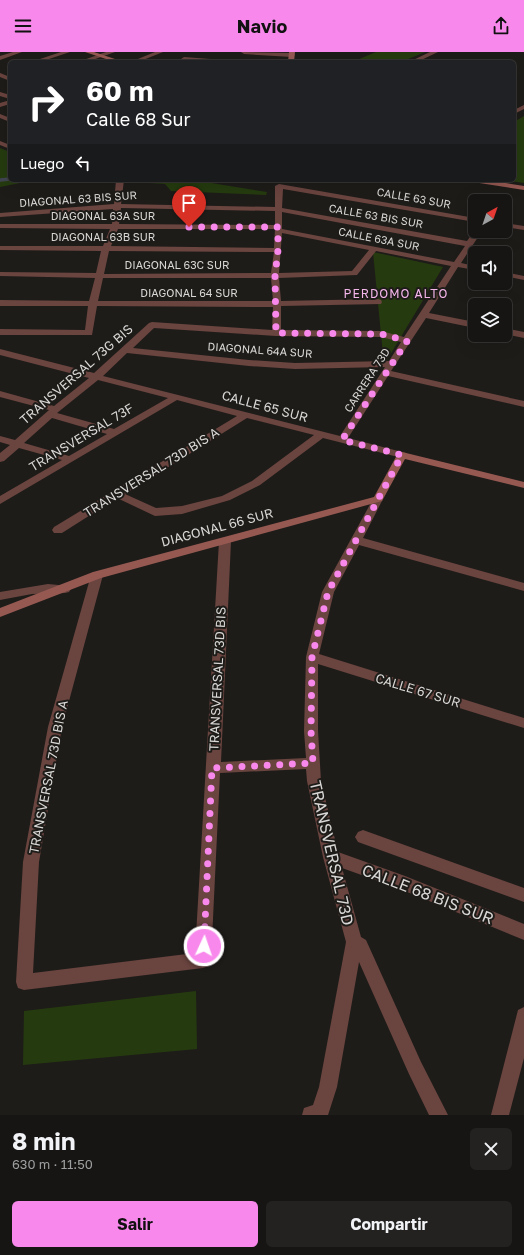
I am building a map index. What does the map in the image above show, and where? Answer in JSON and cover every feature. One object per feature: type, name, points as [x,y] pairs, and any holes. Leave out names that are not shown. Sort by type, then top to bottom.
[{"type":"street","points":[[0,58],[19,52]]},
{"type":"street","points":[[41,60],[67,52]]},
{"type":"street","points":[[88,52],[114,60]]},
{"type":"street","points":[[88,60],[112,52]]},
{"type":"street","points":[[139,60],[160,52]]},
{"type":"street","points":[[244,52],[292,53]]},
{"type":"street","points":[[417,60],[435,52]]},
{"type":"street","points":[[184,59],[197,54]]},
{"type":"street","points":[[184,59],[197,60]]},
{"type":"street","points":[[0,332],[89,333],[93,304],[101,276],[106,248],[115,227],[120,182]]},
{"type":"street","points":[[486,182],[524,188]]},
{"type":"street","name":"CALLE 63 SUR","points":[[278,209],[279,186],[468,219]]},
{"type":"street","name":"DIAGONAL 63 BIS SUR","points":[[0,215],[118,206],[278,209]]},
{"type":"street","points":[[278,209],[278,250],[275,276],[277,304],[276,333],[381,334],[407,341]]},
{"type":"street","name":"CALLE 63 BIS SUR","points":[[278,209],[470,244]]},
{"type":"street","name":"DIAGONAL 63A SUR","points":[[0,226],[278,228]]},
{"type":"street","points":[[512,226],[524,228]]},
{"type":"street","name":"CALLE 63A SUR","points":[[278,228],[373,250],[468,267]]},
{"type":"street","name":"CARRERA 73D","points":[[342,440],[474,238]]},
{"type":"street","name":"DIAGONAL 63B SUR","points":[[0,248],[278,250]]},
{"type":"street","name":"DIAGONAL 63C SUR","points":[[0,274],[101,276],[275,276],[354,273],[373,250]]},
{"type":"street","points":[[512,275],[524,278]]},
{"type":"street","name":"DIAGONAL 64 SUR","points":[[0,303],[277,304],[378,302]]},
{"type":"street","points":[[424,315],[468,324]]},
{"type":"street","name":"TRANSVERSAL 73G BIS","points":[[0,459],[53,411],[127,350],[152,325],[276,333]]},
{"type":"street","points":[[512,332],[524,335]]},
{"type":"street","name":"DIAGONAL 64A SUR","points":[[127,350],[287,366],[388,369],[524,404]]},
{"type":"street","name":"CALLE 65 SUR","points":[[0,352],[321,435],[524,485]]},
{"type":"street","points":[[0,394],[115,433]]},
{"type":"street","name":"TRANSVERSAL 73F","points":[[0,501],[176,397]]},
{"type":"street","name":"TRANSVERSAL 73D BIS A","points":[[58,530],[245,415]]},
{"type":"street","points":[[117,494],[155,512],[182,510],[219,500],[256,482],[321,435]]},
{"type":"street","points":[[0,439],[70,459]]},
{"type":"street","points":[[378,499],[402,455]]},
{"type":"street","name":"TRANSVERSAL 73D","points":[[315,1113],[328,1087],[354,942],[331,857],[314,781],[311,731],[312,657],[328,592],[378,499]]},
{"type":"street","name":"DIAGONAL 66 SUR","points":[[0,613],[97,575],[378,499]]},
{"type":"street","name":"TRANSVERSAL 73D BIS","points":[[203,960],[225,540]]},
{"type":"street","points":[[356,540],[524,587]]},
{"type":"street","name":"TRANSVERSAL 73D BIS A","points":[[97,575],[55,726],[31,862],[24,982],[203,960]]},
{"type":"street","name":"DIAGONAL 66 SUR","points":[[0,596],[32,588],[64,588]]},
{"type":"street","name":"CALLE 67 SUR","points":[[312,657],[524,723]]},
{"type":"street","points":[[212,768],[313,763]]},
{"type":"street","points":[[363,837],[524,895]]},
{"type":"street","name":"CALLE 68 BIS SUR","points":[[331,857],[399,881],[524,932]]},
{"type":"street","points":[[354,942],[360,946],[415,1068],[439,1115]]},
{"type":"street","points":[[500,1115],[522,1040],[524,1016]]},
{"type":"green space","points":[[376,52],[425,52],[406,60],[357,60]]},
{"type":"green space","points":[[524,116],[524,183],[516,182],[516,121]]},
{"type":"green space","points":[[0,148],[8,151],[8,182],[25,182],[0,187]]},
{"type":"green space","points":[[205,182],[267,192],[266,195],[171,191],[165,184],[149,183]]},
{"type":"green space","points":[[373,252],[443,267],[384,365]]},
{"type":"green space","points":[[196,991],[197,1049],[23,1065],[24,1011]]},
{"type":"waterway","points":[[0,180],[8,179]]},
{"type":"district","name":"PERDOMO ALTO","points":[[396,294]]},
{"type":"route","points":[[189,227],[278,227],[278,250],[275,276],[277,304],[276,333],[381,334],[407,341],[342,440],[402,455],[328,592],[312,657],[311,731],[313,763],[212,768],[204,946]]}]
